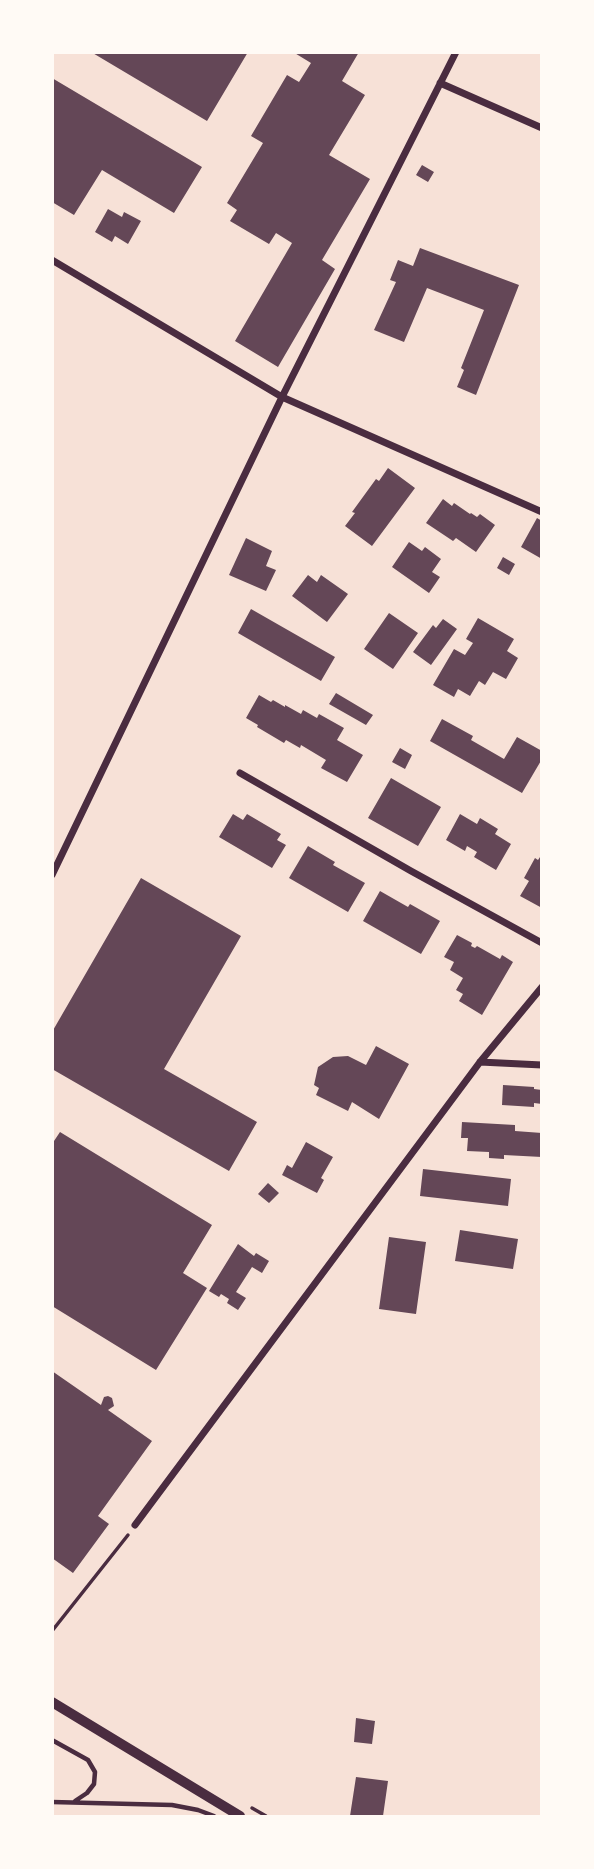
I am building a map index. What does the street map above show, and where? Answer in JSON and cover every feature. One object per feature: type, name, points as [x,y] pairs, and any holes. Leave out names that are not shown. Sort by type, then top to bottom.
[{"type":"main road","points":[[52,1702],[240,1816]]},
{"type":"street","points":[[52,875],[282,397],[456,52]]},
{"type":"street","points":[[440,83],[541,128]]},
{"type":"street","points":[[52,260],[282,397],[541,512]]},
{"type":"street","points":[[240,773],[411,872],[541,943]]},
{"type":"street","points":[[135,1525],[480,1062],[541,987]]},
{"type":"street","points":[[480,1062],[541,1065]]},
{"type":"lane","points":[[52,1740],[88,1760],[95,1772],[94,1784],[74,1802]]},
{"type":"lane","points":[[52,1802],[172,1805],[215,1816]]},
{"type":"path","points":[[52,1631],[135,1525]]},
{"type":"building","points":[[91,52],[248,52],[207,121]]},
{"type":"building","points":[[293,52],[359,52],[342,81],[365,95],[329,155],[370,179],[322,260],[335,269],[278,367],[235,341],[292,243],[276,233],[269,244],[230,221],[237,210],[227,203],[263,143],[251,136],[287,75],[299,82],[311,63]]},
{"type":"building","points":[[52,78],[202,167],[174,213],[102,170],[74,215],[52,202]]},
{"type":"building","points":[[422,165],[434,172],[428,182],[416,175]]},
{"type":"building","points":[[108,209],[122,217],[124,212],[141,221],[128,244],[115,236],[112,242],[95,232]]},
{"type":"building","points":[[420,248],[519,285],[476,395],[457,387],[464,370],[461,368],[484,310],[427,288],[404,342],[374,330],[396,282],[390,280],[398,260],[413,266]]},
{"type":"building","points":[[388,468],[415,488],[372,546],[345,526],[376,479],[379,481]]},
{"type":"building","points":[[443,499],[477,517],[480,514],[495,525],[476,552],[426,523]]},
{"type":"building","points":[[537,518],[542,521],[542,559],[521,547]]},
{"type":"building","points":[[246,538],[272,551],[266,566],[276,570],[266,591],[229,575]]},
{"type":"building","points":[[409,542],[422,551],[425,547],[441,559],[432,572],[440,577],[429,593],[392,567]]},
{"type":"building","points":[[503,557],[515,564],[509,575],[497,568]]},
{"type":"building","points":[[308,575],[317,582],[321,575],[348,594],[327,622],[292,596]]},
{"type":"building","points":[[251,609],[335,657],[321,681],[238,633]]},
{"type":"building","points":[[389,613],[418,633],[393,669],[364,649]]},
{"type":"building","points":[[478,618],[514,639],[507,651],[518,658],[506,679],[493,672],[485,685],[479,681],[470,696],[458,689],[454,697],[433,685],[454,649],[465,655],[473,643],[466,639]]},
{"type":"building","points":[[443,619],[457,629],[431,665],[413,652],[433,625],[436,628]]},
{"type":"building","points":[[336,693],[373,715],[366,725],[329,704]]},
{"type":"building","points":[[259,695],[301,714],[303,710],[317,718],[319,714],[344,728],[337,740],[363,755],[347,782],[321,768],[326,760],[301,745],[300,748],[286,740],[284,743],[246,718]]},
{"type":"building","points":[[442,719],[473,736],[471,740],[504,759],[517,737],[542,751],[542,759],[522,793],[430,741]]},
{"type":"building","points":[[400,748],[412,755],[405,769],[392,762]]},
{"type":"building","points":[[391,778],[441,807],[418,846],[368,818]]},
{"type":"building","points":[[233,814],[243,820],[247,814],[281,834],[277,840],[286,845],[272,868],[219,837]]},
{"type":"building","points":[[460,814],[477,824],[480,818],[498,829],[495,834],[511,844],[496,870],[474,857],[477,852],[467,846],[465,851],[446,840]]},
{"type":"building","points":[[308,846],[335,862],[333,865],[365,883],[348,912],[289,878]]},
{"type":"building","points":[[542,854],[542,908],[520,896],[529,881],[524,878],[535,858],[538,860]]},
{"type":"building","points":[[141,878],[241,936],[164,1069],[257,1122],[229,1171],[52,1069],[52,1032]]},
{"type":"building","points":[[380,891],[440,921],[421,954],[363,921]]},
{"type":"building","points":[[457,935],[472,943],[471,946],[475,948],[477,946],[500,959],[502,955],[513,962],[482,1015],[459,1001],[463,994],[456,990],[463,978],[450,970],[454,962],[444,957]]},
{"type":"building","points":[[376,1046],[409,1064],[379,1119],[352,1102],[348,1111],[316,1095],[319,1088],[314,1085],[318,1067],[333,1057],[348,1056],[366,1065]]},
{"type":"building","points":[[503,1085],[542,1090],[542,1104],[534,1103],[534,1107],[502,1105]]},
{"type":"building","points":[[462,1122],[515,1125],[515,1131],[542,1133],[542,1157],[504,1155],[504,1159],[489,1158],[489,1152],[467,1151],[468,1138],[461,1138]]},
{"type":"building","points":[[60,1132],[212,1225],[183,1273],[207,1288],[156,1370],[52,1306],[52,1144]]},
{"type":"building","points":[[306,1142],[333,1157],[321,1178],[324,1180],[317,1193],[282,1175],[287,1165],[292,1168]]},
{"type":"building","points":[[423,1169],[511,1179],[508,1206],[420,1196]]},
{"type":"building","points":[[268,1183],[279,1193],[269,1203],[258,1194]]},
{"type":"building","points":[[460,1230],[518,1239],[513,1269],[455,1261]]},
{"type":"building","points":[[389,1237],[426,1242],[416,1314],[379,1309]]},
{"type":"building","points":[[238,1244],[254,1256],[256,1253],[269,1261],[262,1273],[252,1267],[236,1292],[246,1298],[238,1310],[227,1303],[229,1299],[209,1291]]},
{"type":"building","points":[[52,1371],[101,1405],[104,1397],[112,1398],[114,1406],[108,1410],[152,1441],[98,1516],[109,1524],[73,1573],[52,1558]]},
{"type":"building","points":[[356,1718],[375,1721],[372,1744],[354,1742]]},
{"type":"building","points":[[356,1777],[388,1781],[383,1816],[350,1816]]}]
